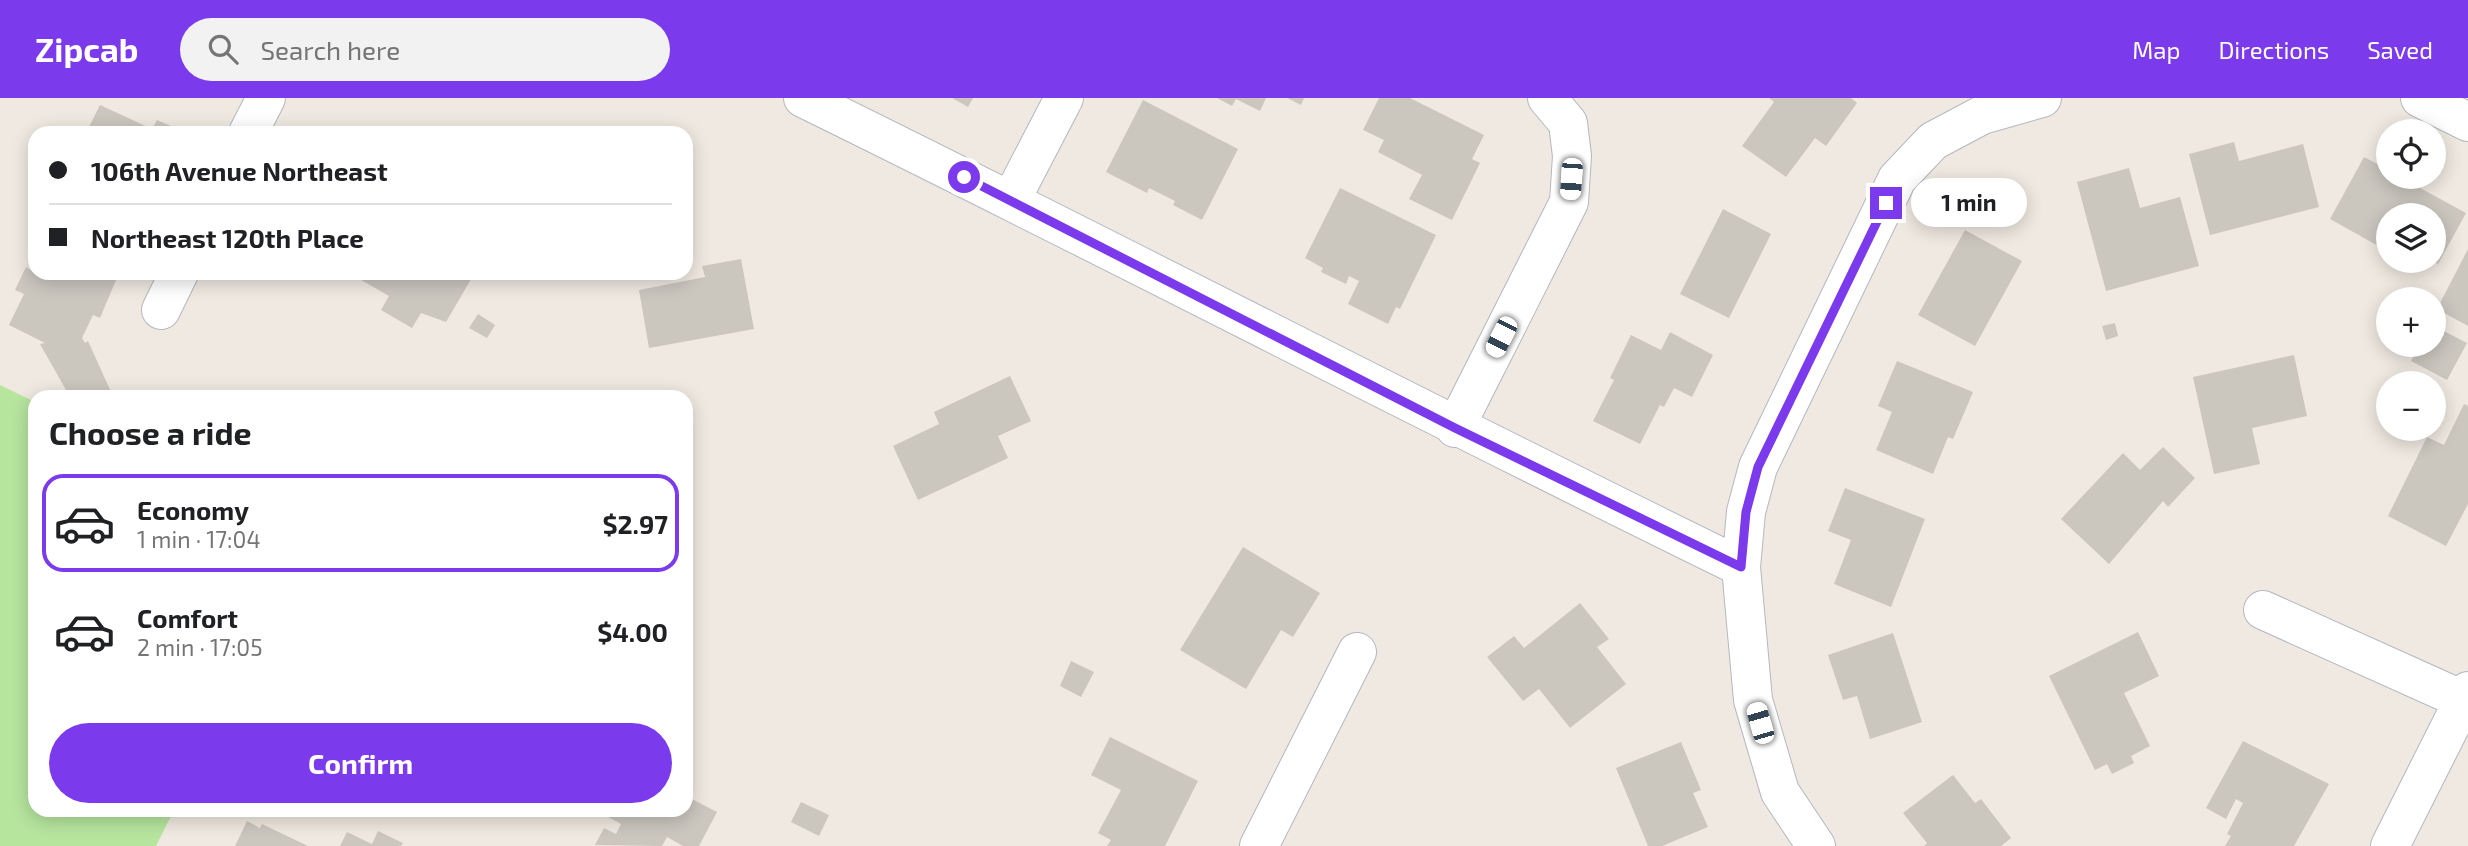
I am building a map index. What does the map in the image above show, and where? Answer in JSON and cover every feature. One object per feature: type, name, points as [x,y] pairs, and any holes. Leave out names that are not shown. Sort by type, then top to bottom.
[{"type":"street","points":[[252,126],[266,98]]},
{"type":"street","points":[[803,98],[1010,200],[1455,428],[1741,567]]},
{"type":"street","points":[[1010,200],[1064,98]]},
{"type":"street","points":[[1816,846],[1780,792],[1753,699],[1741,567],[1746,512],[1758,467],[1897,179],[1933,141],[1982,115],[2042,98]]},
{"type":"street","points":[[2420,98],[2468,122]]},
{"type":"street","points":[[1455,428],[1569,202],[1572,156],[1558,110]]},
{"type":"street","points":[[161,310],[176,280]]},
{"type":"street","points":[[2263,610],[2466,695],[2390,846]]},
{"type":"street","points":[[1259,846],[1357,652]]},
{"type":"green space","points":[[0,385],[28,399],[28,817],[170,817],[156,846],[0,846]]},
{"type":"building","points":[[952,98],[973,98],[968,107]]},
{"type":"building","points":[[1217,98],[1266,98],[1260,111],[1236,99],[1232,106]]},
{"type":"building","points":[[1287,98],[1304,98],[1301,105]]},
{"type":"building","points":[[1379,98],[1410,98],[1484,135],[1472,159],[1480,163],[1452,220],[1409,199],[1422,175],[1378,152],[1384,140],[1363,130]]},
{"type":"building","points":[[1769,98],[1851,98],[1857,103],[1826,146],[1815,138],[1786,177],[1742,146],[1774,102]]},
{"type":"building","points":[[1143,100],[1238,149],[1202,220],[1173,205],[1175,201],[1149,188],[1147,193],[1106,172]]},
{"type":"building","points":[[100,105],[146,126],[90,126]]},
{"type":"building","points":[[157,120],[171,126],[154,126]]},
{"type":"building","points":[[2234,142],[2239,161],[2303,144],[2319,207],[2210,235],[2189,154]]},
{"type":"building","points":[[2364,157],[2376,163],[2376,189],[2422,189],[2466,213],[2446,249],[2446,203],[2376,203],[2376,245],[2330,219]]},
{"type":"building","points":[[2129,168],[2140,208],[2180,197],[2199,266],[2106,291],[2077,182]]},
{"type":"building","points":[[1340,188],[1436,235],[1400,309],[1396,307],[1388,324],[1348,304],[1359,281],[1349,276],[1346,284],[1321,272],[1323,268],[1305,258]]},
{"type":"building","points":[[1723,209],[1771,234],[1729,318],[1680,294]]},
{"type":"building","points":[[1965,230],[2022,261],[1975,346],[1918,315]]},
{"type":"building","points":[[2468,249],[2468,326],[2446,314],[2446,292]]},
{"type":"building","points":[[741,259],[754,329],[649,348],[639,290],[705,277],[702,266]]},
{"type":"building","points":[[26,267],[28,280],[116,280],[100,318],[93,315],[82,338],[85,343],[88,341],[110,390],[66,390],[40,344],[45,343],[9,325],[24,294],[15,290]]},
{"type":"building","points":[[361,280],[470,280],[446,322],[421,313],[412,328],[381,310],[389,296]]},
{"type":"building","points":[[478,314],[495,325],[487,338],[469,328]]},
{"type":"building","points":[[2115,323],[2118,336],[2106,340],[2102,326]]},
{"type":"building","points":[[1670,332],[1713,355],[1692,397],[1674,388],[1664,407],[1660,405],[1640,444],[1593,421],[1614,380],[1610,378],[1631,335],[1661,350]]},
{"type":"building","points":[[2446,332],[2467,343],[2447,380],[2446,371],[2430,371],[2411,361],[2413,357],[2446,357]]},
{"type":"building","points":[[2294,355],[2307,416],[2252,428],[2260,464],[2214,474],[2193,377]]},
{"type":"building","points":[[1897,361],[1973,392],[1953,439],[1948,437],[1933,474],[1876,450],[1892,412],[1878,406]]},
{"type":"building","points":[[1010,376],[1031,421],[998,436],[1008,458],[918,500],[893,446],[939,424],[934,412]]},
{"type":"building","points":[[2464,404],[2468,406],[2468,504],[2446,546],[2388,516],[2425,441],[2436,441],[2444,445]]},
{"type":"building","points":[[2163,447],[2195,478],[2168,507],[2163,501],[2109,564],[2061,519],[2123,453],[2140,470]]},
{"type":"building","points":[[1845,488],[1925,519],[1891,607],[1834,584],[1851,540],[1828,531]]},
{"type":"building","points":[[1243,547],[1320,593],[1293,637],[1281,630],[1246,689],[1180,650]]},
{"type":"building","points":[[1580,603],[1609,639],[1597,647],[1626,684],[1570,728],[1539,689],[1523,701],[1487,657],[1514,636],[1524,648]]},
{"type":"building","points":[[2138,632],[2159,676],[2124,693],[2150,746],[2131,756],[2134,763],[2112,774],[2107,764],[2095,770],[2049,676]]},
{"type":"building","points":[[1893,633],[1922,722],[1870,739],[1857,696],[1843,700],[1828,655]]},
{"type":"building","points":[[1071,661],[1094,672],[1081,697],[1060,686]]},
{"type":"building","points":[[1110,737],[1198,781],[1165,846],[1107,846],[1111,840],[1098,833],[1121,790],[1091,775]]},
{"type":"building","points":[[2243,741],[2329,784],[2294,846],[2225,846],[2231,836],[2227,834],[2243,803],[2236,799],[2226,819],[2206,808]]},
{"type":"building","points":[[1681,742],[1701,790],[1693,793],[1708,827],[1662,846],[1648,846],[1616,768]]},
{"type":"building","points":[[1953,775],[1975,803],[1981,799],[2011,838],[2001,846],[1924,846],[1927,843],[1903,813]]},
{"type":"building","points":[[693,800],[717,812],[699,846],[683,846],[667,837],[662,846],[595,845],[604,828],[616,834],[621,824],[608,817],[693,817]]},
{"type":"building","points":[[801,802],[829,815],[819,836],[791,822]]},
{"type":"building","points":[[247,821],[260,828],[262,824],[308,846],[235,846]]},
{"type":"building","points":[[378,831],[403,843],[401,846],[340,846],[347,832],[372,844]]},
{"type":"route","points":[[964,177],[1455,428],[1741,567],[1746,512],[1758,467],[1886,203]]}]
